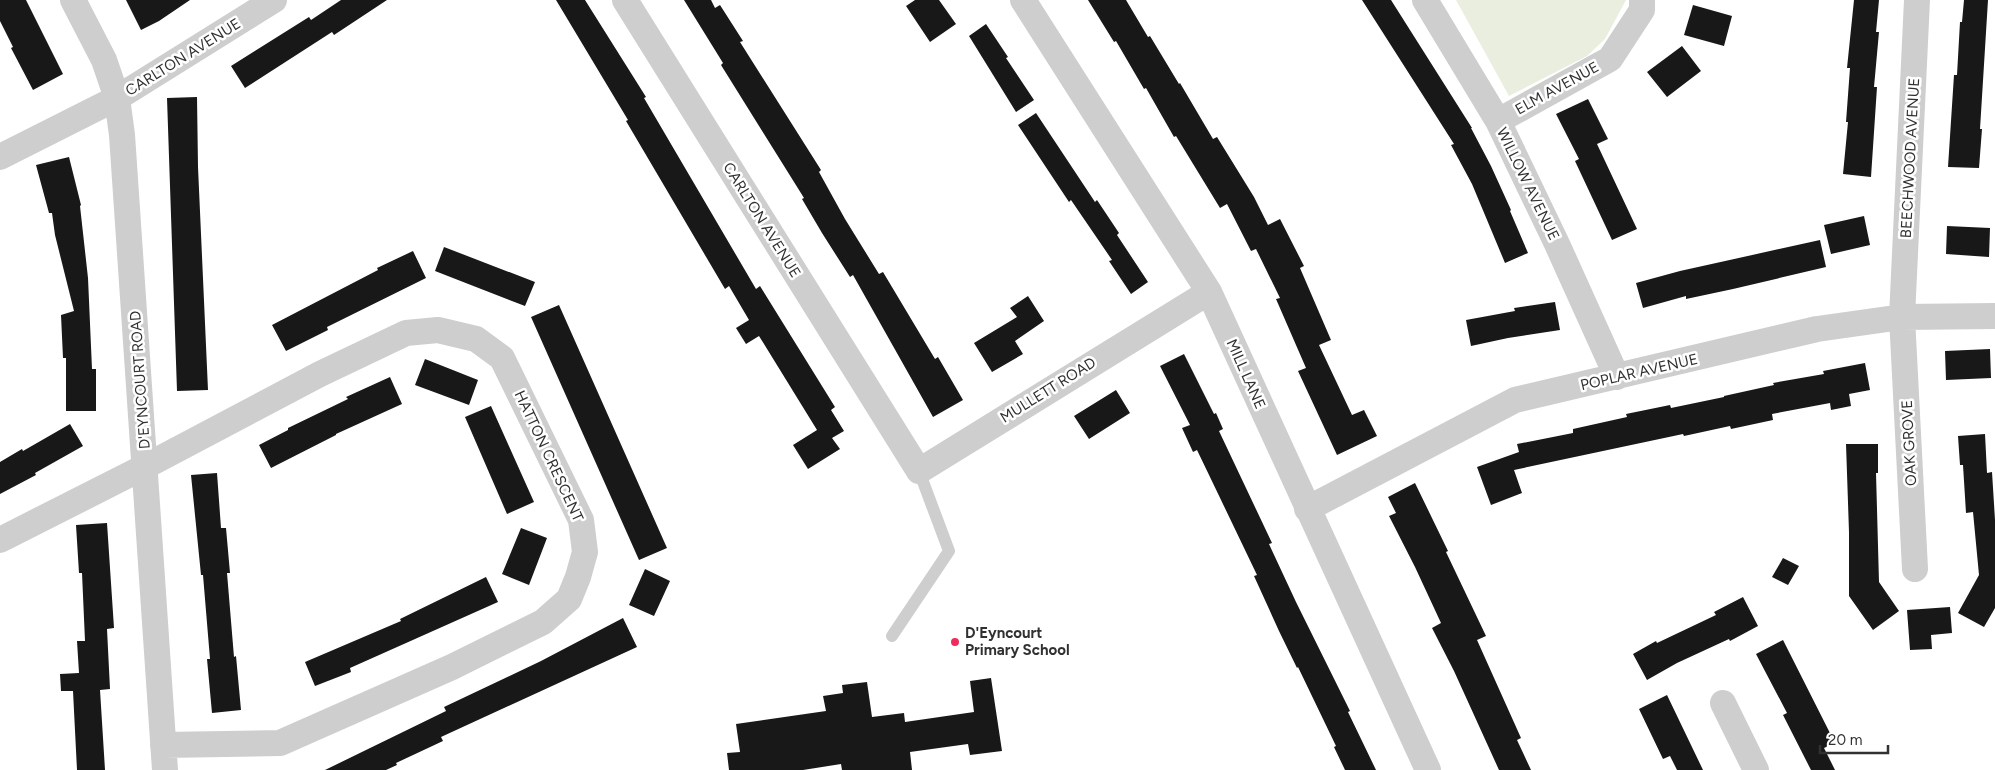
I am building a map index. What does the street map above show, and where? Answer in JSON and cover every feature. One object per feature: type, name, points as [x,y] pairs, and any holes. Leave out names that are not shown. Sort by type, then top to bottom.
[{"type":"street","name":"D'EYNCOURT ROAD","points":[[72,0],[104,60],[117,98],[125,168],[164,758]]},
{"type":"street","name":"CARLTON AVENUE","points":[[0,156],[117,98],[274,0]]},
{"type":"street","name":"CARLTON AVENUE","points":[[625,0],[919,471]]},
{"type":"street","name":"MILL LANE","points":[[1023,0],[1209,292],[1428,770]]},
{"type":"street","name":"WILLOW AVENUE","points":[[1425,0],[1498,121],[1557,244],[1616,377]]},
{"type":"street","name":"ELM AVENUE","points":[[1498,121],[1610,59],[1642,10],[1642,0]]},
{"type":"street","name":"BEECHWOOD AVENUE","points":[[1902,317],[1917,0]]},
{"type":"street","name":"MULLETT ROAD","points":[[919,471],[1209,292]]},
{"type":"street","name":"POPLAR AVENUE","points":[[1307,508],[1515,400],[1817,329],[1902,317],[1995,316]]},
{"type":"street","name":"OAK GROVE","points":[[1902,317],[1915,569]]},
{"type":"street","name":"HATTON CRESCENT","points":[[0,540],[146,466],[320,374],[406,333],[438,330],[476,339],[502,358],[581,520],[585,552],[569,600],[543,622],[452,667],[280,743],[164,758]]},
{"type":"street","points":[[1723,702],[1756,770]]},
{"type":"lane","points":[[892,636],[949,551],[919,471]]},
{"type":"shaded area","points":[[1456,0],[1626,0],[1605,39],[1587,56],[1509,96]]},
{"type":"building","points":[[0,0],[26,0],[63,74],[33,90],[11,48],[13,47],[0,21]]},
{"type":"building","points":[[126,0],[190,0],[159,21],[141,30]]},
{"type":"building","points":[[341,0],[387,0],[334,35],[332,32],[245,88],[231,66],[309,17],[311,20]]},
{"type":"building","points":[[556,0],[585,0],[646,97],[644,98],[756,289],[760,286],[835,407],[831,410],[844,431],[832,438],[840,449],[808,469],[793,445],[817,430],[759,336],[746,344],[736,328],[749,320],[729,286],[725,289],[626,121],[628,120]]},
{"type":"building","points":[[684,0],[711,0],[715,8],[720,5],[743,41],[740,42],[821,170],[819,172],[845,219],[879,274],[883,272],[935,359],[938,357],[963,400],[933,417],[853,275],[850,277],[822,233],[802,199],[804,198],[721,65],[723,63]]},
{"type":"building","points":[[915,0],[939,0],[956,24],[930,42],[906,6]]},
{"type":"building","points":[[1088,0],[1126,0],[1148,37],[1150,36],[1180,83],[1213,139],[1217,137],[1254,197],[1268,225],[1280,219],[1304,266],[1300,268],[1331,340],[1319,345],[1352,415],[1364,410],[1377,436],[1337,455],[1298,371],[1306,368],[1276,299],[1280,298],[1256,249],[1251,251],[1227,204],[1220,208],[1176,136],[1174,137],[1146,88],[1144,89],[1116,41],[1114,42]]},
{"type":"building","points":[[1362,0],[1391,0],[1472,128],[1511,210],[1528,253],[1505,263],[1472,184],[1451,145],[1454,144]]},
{"type":"building","points":[[1854,0],[1879,0],[1876,32],[1879,32],[1874,87],[1877,87],[1871,177],[1843,174],[1848,122],[1846,122],[1850,68],[1847,68]]},
{"type":"building","points":[[1964,0],[1988,0],[1979,168],[1948,167],[1954,75],[1957,75],[1960,22],[1962,22]]},
{"type":"building","points":[[1693,5],[1732,16],[1724,46],[1684,35]]},
{"type":"building","points":[[986,24],[1034,100],[1016,112],[969,36]]},
{"type":"building","points":[[1682,46],[1701,71],[1667,97],[1647,72]]},
{"type":"building","points":[[197,97],[198,167],[208,390],[177,391],[167,98]]},
{"type":"building","points":[[1588,99],[1608,139],[1597,144],[1637,229],[1612,240],[1575,161],[1579,159],[1556,114]]},
{"type":"building","points":[[1036,113],[1095,202],[1097,200],[1119,233],[1117,235],[1148,282],[1131,294],[1109,261],[1112,260],[1071,200],[1069,202],[1018,125]]},
{"type":"building","points":[[69,157],[81,205],[88,278],[92,369],[96,369],[96,411],[66,411],[66,358],[63,358],[61,315],[74,311],[55,235],[52,213],[49,213],[36,165]]},
{"type":"building","points":[[1864,216],[1870,245],[1831,254],[1824,225]]},
{"type":"building","points":[[1947,226],[1990,228],[1989,257],[1946,254]]},
{"type":"building","points":[[1820,240],[1826,267],[1686,299],[1686,296],[1643,308],[1636,283],[1680,271]]},
{"type":"building","points":[[444,247],[535,282],[525,306],[435,271]]},
{"type":"building","points":[[413,251],[426,278],[327,327],[328,330],[286,351],[272,325],[378,270],[377,268]]},
{"type":"building","points":[[1028,296],[1044,321],[1015,341],[1023,354],[992,372],[974,343],[1017,317],[1010,308]]},
{"type":"building","points":[[1555,302],[1560,330],[1471,346],[1466,320],[1515,311],[1514,308]]},
{"type":"building","points":[[559,305],[667,548],[639,560],[531,317]]},
{"type":"building","points":[[1990,349],[1991,378],[1946,380],[1945,351]]},
{"type":"building","points":[[1184,354],[1214,414],[1216,413],[1223,429],[1219,431],[1272,543],[1269,544],[1350,711],[1348,712],[1376,770],[1345,770],[1334,747],[1336,746],[1254,576],[1257,575],[1197,450],[1193,452],[1182,428],[1190,425],[1160,366]]},
{"type":"building","points":[[425,359],[478,380],[469,405],[415,385]]},
{"type":"building","points":[[1865,363],[1870,390],[1849,394],[1851,406],[1831,410],[1830,403],[1772,414],[1773,420],[1731,429],[1730,426],[1684,436],[1683,434],[1514,470],[1522,493],[1491,505],[1477,467],[1519,452],[1517,444],[1573,433],[1573,429],[1627,417],[1626,414],[1670,405],[1671,408],[1724,397],[1774,385],[1773,383],[1824,374],[1823,371]]},
{"type":"building","points":[[390,377],[402,404],[336,434],[271,468],[259,445],[288,430],[288,428],[348,399],[346,397]]},
{"type":"building","points":[[1116,390],[1130,413],[1089,439],[1074,416]]},
{"type":"building","points":[[491,406],[534,502],[507,514],[465,417]]},
{"type":"building","points":[[70,424],[83,446],[35,473],[36,475],[0,494],[0,462]]},
{"type":"building","points":[[1985,434],[1987,473],[1992,472],[1995,520],[1995,608],[1984,627],[1958,613],[1979,575],[1973,512],[1966,513],[1963,465],[1960,465],[1958,436]]},
{"type":"building","points":[[1846,444],[1878,444],[1878,473],[1876,473],[1879,582],[1899,611],[1873,630],[1849,596]]},
{"type":"building","points":[[217,473],[221,528],[226,528],[230,573],[227,573],[234,657],[236,656],[241,710],[212,713],[207,659],[210,659],[203,575],[201,575],[191,475]]},
{"type":"building","points":[[1415,483],[1486,636],[1477,640],[1521,738],[1517,740],[1531,770],[1499,770],[1454,671],[1432,628],[1441,623],[1389,516],[1396,513],[1388,497]]},
{"type":"building","points":[[107,523],[114,628],[107,629],[110,689],[100,690],[105,770],[77,770],[73,691],[61,691],[60,674],[79,673],[77,641],[85,641],[82,573],[79,573],[76,525]]},
{"type":"building","points":[[521,528],[547,538],[529,585],[502,574]]},
{"type":"building","points":[[1783,558],[1799,566],[1788,585],[1772,577]]},
{"type":"building","points":[[645,569],[670,581],[654,616],[629,605]]},
{"type":"building","points":[[486,577],[498,602],[350,668],[351,672],[315,686],[305,662],[401,621],[400,619]]},
{"type":"building","points":[[1743,597],[1758,626],[1730,641],[1729,639],[1677,663],[1647,680],[1633,654],[1656,641],[1657,643],[1716,615],[1714,612]]},
{"type":"building","points":[[1950,607],[1952,633],[1931,635],[1932,649],[1910,650],[1907,610]]},
{"type":"building","points":[[623,618],[637,647],[441,737],[443,741],[396,763],[397,765],[386,770],[325,770],[446,711],[444,707],[541,661]]},
{"type":"building","points":[[1783,640],[1835,743],[1824,748],[1835,770],[1811,770],[1783,715],[1787,713],[1756,654]]},
{"type":"building","points":[[991,678],[1002,751],[970,755],[968,744],[910,752],[912,770],[842,770],[841,764],[803,770],[729,770],[727,753],[740,752],[736,724],[826,711],[823,696],[843,693],[842,685],[867,682],[872,717],[904,713],[905,722],[974,712],[970,681]]},
{"type":"building","points":[[1667,695],[1703,770],[1677,770],[1670,756],[1663,759],[1639,709]]},
{"type":"place","name":"D'Eyncourt Primary School","points":[[955,642]]}]
